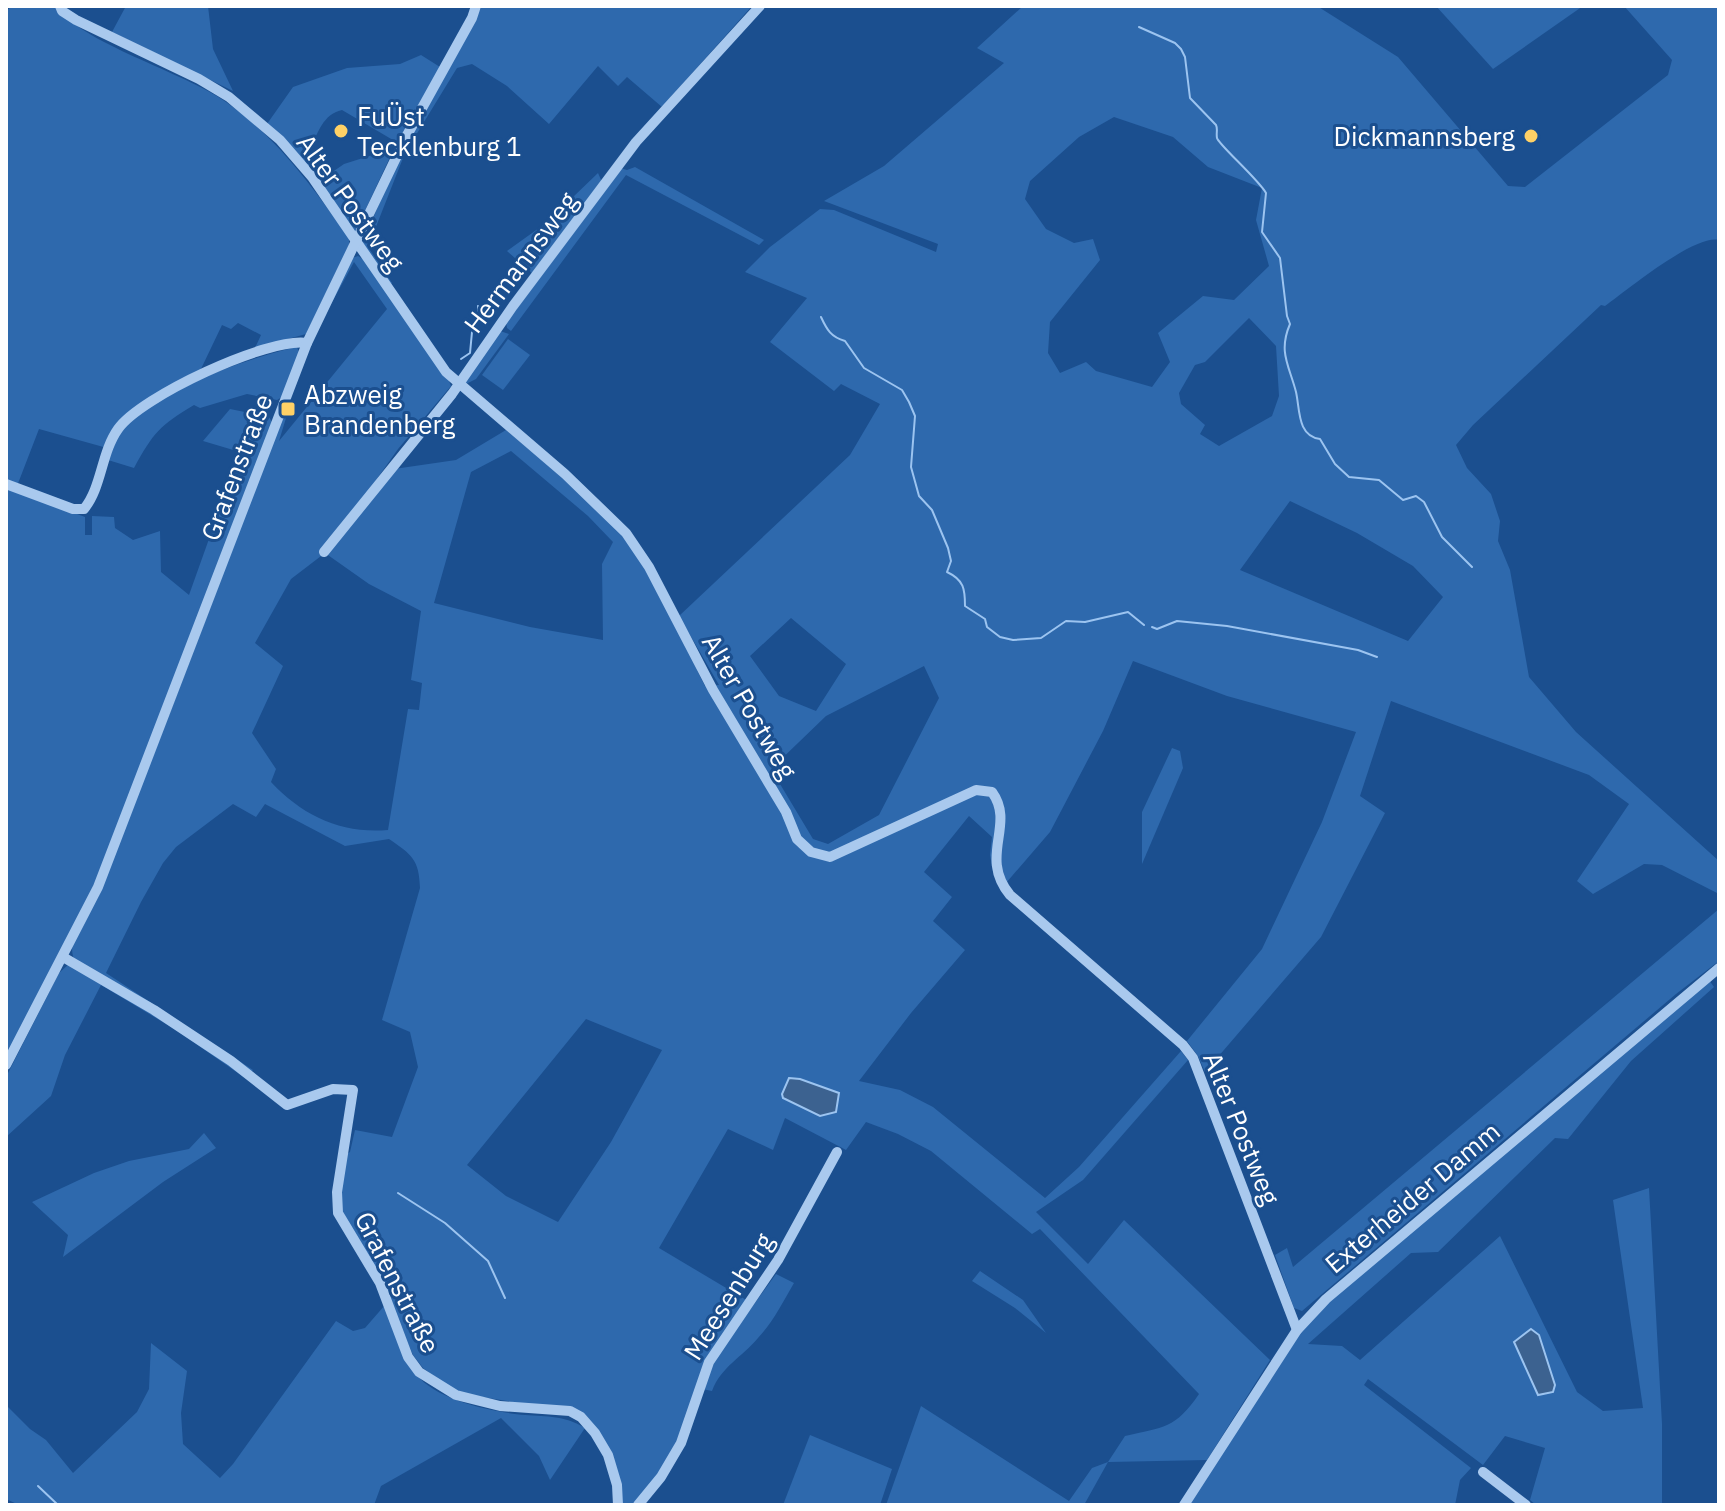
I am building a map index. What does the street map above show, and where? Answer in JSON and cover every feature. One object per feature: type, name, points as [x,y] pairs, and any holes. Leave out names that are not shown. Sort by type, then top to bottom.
[{"type":"street","name":"Alter Postweg","points":[[60,6],[62,11],[76,20],[199,79],[229,97],[280,140],[312,177],[446,372],[565,474],[626,533],[649,567],[721,704],[786,812],[797,839],[811,852],[830,857],[976,790],[992,792],[1000,808],[995,855],[1001,883],[1010,895],[1183,1045],[1193,1058],[1297,1330]]},
{"type":"street","name":"Grafenstraße","points":[[6,1065],[98,887],[307,343],[406,137],[476,6]]},
{"type":"street","name":"Hermannsweg","points":[[324,552],[452,394],[636,142],[760,6]]},
{"type":"street","points":[[6,484],[73,509],[84,509],[91,498],[112,438],[128,416],[207,371],[248,354],[296,342],[307,343]]},
{"type":"street","name":"Grafenstraße","points":[[63,957],[154,1010],[231,1061],[287,1105],[333,1089],[353,1090],[337,1192],[338,1213],[380,1283],[408,1357],[419,1372],[456,1395],[500,1406],[570,1411],[581,1417],[608,1455],[617,1485],[618,1505]]},
{"type":"street","name":"Exterheider Damm","points":[[1184,1505],[1297,1330],[1326,1299],[1719,968]]},
{"type":"street","name":"Meesenburg","points":[[638,1505],[661,1477],[681,1443],[709,1362],[778,1260],[837,1152]]},
{"type":"street","points":[[1483,1472],[1526,1505]]},
{"type":"shaded area","points":[[11,6],[57,6],[69,19],[109,45],[226,102],[278,148],[308,182],[349,238],[349,245],[306,334],[255,348],[261,335],[238,323],[231,329],[222,325],[200,371],[154,395],[107,448],[39,429],[17,486],[6,481],[6,12]]},
{"type":"shaded area","points":[[126,6],[208,6],[213,49],[233,91],[112,32]]},
{"type":"shaded area","points":[[482,6],[752,6],[662,107],[627,77],[618,86],[598,66],[549,124],[507,86],[472,64],[457,68],[405,153],[368,247],[392,283],[390,285],[363,243],[397,160]]},
{"type":"shaded area","points":[[1023,6],[1317,6],[1398,57],[1508,186],[1525,187],[1668,75],[1672,60],[1624,6],[1719,6],[1719,240],[1708,240],[1678,254],[1605,306],[1601,305],[1473,425],[1456,445],[1467,468],[1491,494],[1500,521],[1498,541],[1510,570],[1529,677],[1576,732],[1719,861],[1719,894],[1662,865],[1644,864],[1593,894],[1577,881],[1629,804],[1589,775],[1391,701],[1360,796],[1385,813],[1321,937],[1205,1072],[1187,1041],[1262,949],[1322,822],[1356,732],[1227,696],[1133,661],[1103,731],[1050,832],[1006,883],[993,872],[990,855],[992,837],[969,816],[924,872],[952,897],[933,921],[965,950],[859,1081],[900,1090],[933,1107],[1045,1198],[1079,1167],[1181,1051],[1188,1060],[1083,1180],[1036,1212],[1088,1264],[1124,1220],[1270,1360],[1207,1460],[1108,1462],[1125,1436],[1168,1425],[1183,1414],[1199,1394],[1040,1229],[1032,1234],[931,1151],[866,1122],[846,1150],[785,1118],[773,1150],[728,1129],[659,1248],[748,1301],[706,1360],[675,1447],[658,1476],[633,1505],[621,1505],[621,1482],[581,1413],[457,1393],[423,1368],[413,1355],[342,1212],[345,1155],[350,1152],[355,1130],[392,1137],[418,1067],[410,1032],[382,1020],[420,888],[418,870],[409,854],[389,839],[345,846],[265,804],[256,817],[233,804],[176,847],[163,863],[106,973],[253,1070],[250,1073],[74,959],[74,938],[101,890],[283,417],[286,418],[279,441],[387,309],[354,262],[313,337],[352,258],[358,256],[363,259],[451,386],[398,449],[345,524],[394,469],[456,460],[506,430],[580,493],[621,534],[656,587],[705,686],[719,685],[679,616],[850,455],[880,404],[841,384],[834,391],[770,342],[807,298],[745,272],[770,247],[820,209],[834,210],[936,252],[938,244],[824,201],[884,166],[1004,63],[977,48]],"holes":[[[1114,117],[1173,137],[1208,167],[1262,188],[1256,220],[1269,266],[1234,300],[1203,296],[1158,333],[1170,362],[1152,387],[1096,371],[1086,362],[1060,373],[1048,353],[1050,322],[1100,260],[1093,239],[1074,243],[1046,229],[1025,199],[1030,181],[1079,137]],[[1249,318],[1276,346],[1279,396],[1272,416],[1219,446],[1200,434],[1205,425],[1181,404],[1179,393],[1195,365],[1205,362]],[[511,451],[588,516],[613,542],[602,564],[603,640],[530,627],[434,603],[471,472]],[[1290,501],[1357,533],[1413,566],[1443,597],[1408,641],[1240,570]],[[325,553],[369,584],[421,611],[411,680],[422,683],[419,710],[408,709],[388,830],[354,829],[324,820],[296,804],[271,782],[276,769],[252,733],[283,666],[255,643],[291,579]],[[791,618],[846,664],[816,711],[779,696],[750,656]],[[924,666],[939,698],[879,815],[828,844],[813,839],[771,769],[826,716]],[[586,1019],[662,1050],[611,1142],[558,1222],[506,1196],[467,1165]]]},
{"type":"shaded area","points":[[1436,6],[1583,6],[1493,69]]},
{"type":"shaded area","points":[[421,55],[440,67],[398,143],[342,110],[326,120],[310,149],[316,160],[322,160],[331,173],[344,164],[385,151],[391,155],[355,232],[308,165],[267,124],[293,87],[347,68],[400,64]]},
{"type":"shaded area","points":[[635,167],[764,240],[759,245],[626,175],[511,331],[507,328],[506,322],[620,168],[627,170]]},
{"type":"shaded area","points":[[598,173],[602,182],[533,274],[507,251],[546,223]]},
{"type":"shaded area","points":[[500,331],[509,334],[476,379],[466,384],[465,380]]},
{"type":"shaded area","points":[[508,339],[530,355],[503,390],[482,375]]},
{"type":"shaded area","points":[[297,347],[299,352],[282,397],[277,400],[247,394],[200,408],[194,405],[158,431],[134,468],[108,460],[122,431],[159,400],[230,367]]},
{"type":"shaded area","points":[[230,409],[269,417],[272,422],[110,850],[6,1060],[6,487],[85,517],[85,535],[92,535],[92,516],[114,517],[115,528],[133,540],[160,531],[161,572],[189,595],[240,452],[203,441]]},
{"type":"shaded area","points":[[1172,748],[1180,751],[1183,768],[1142,864],[1142,812]]},
{"type":"shaded area","points":[[1719,909],[1719,961],[1302,1311],[1294,1308],[1275,1255],[1287,1248],[1293,1267]]},
{"type":"shaded area","points":[[69,964],[109,985],[230,1063],[245,1078],[176,1030],[101,985],[65,1055],[51,1096],[6,1137],[6,1077],[59,973]]},
{"type":"shaded area","points":[[1709,980],[1714,987],[1631,1061],[1568,1139],[1555,1138],[1438,1252],[1411,1253],[1308,1344],[1342,1346],[1360,1360],[1500,1236],[1577,1392],[1603,1411],[1643,1408],[1613,1200],[1649,1188],[1662,1424],[1662,1505],[1536,1505],[1530,1500],[1545,1448],[1505,1436],[1483,1465],[1368,1379],[1364,1385],[1471,1468],[1460,1480],[1455,1505],[1189,1505],[1305,1326],[1330,1301]]},
{"type":"shaded area","points":[[789,1078],[839,1093],[836,1112],[820,1116],[783,1098]]},
{"type":"shaded area","points":[[204,1133],[216,1148],[163,1182],[63,1257],[68,1235],[32,1202],[94,1173],[129,1161],[189,1149]]},
{"type":"shaded area","points":[[980,1271],[1023,1300],[1046,1333],[1015,1308],[972,1281]]},
{"type":"shaded area","points":[[776,1274],[794,1283],[773,1319],[721,1375],[712,1391],[702,1389],[709,1366]]},
{"type":"shaded area","points":[[385,1305],[416,1374],[437,1391],[482,1408],[563,1419],[585,1428],[550,1480],[539,1456],[501,1418],[381,1486],[374,1505],[19,1505],[6,1499],[6,1405],[46,1440],[73,1473],[137,1412],[149,1389],[151,1343],[187,1371],[181,1413],[183,1444],[220,1478],[336,1321],[353,1331],[365,1328]]},
{"type":"shaded area","points":[[1531,1329],[1539,1335],[1555,1385],[1553,1392],[1538,1395],[1514,1342]]},
{"type":"shaded area","points":[[921,1406],[1069,1501],[1092,1468],[1108,1462],[1084,1505],[886,1505]]},
{"type":"shaded area","points":[[810,1435],[892,1469],[880,1505],[783,1505]]},
{"type":"waterway","points":[[1139,27],[1175,43],[1181,49],[1185,57],[1190,98],[1216,125],[1219,142],[1266,193],[1262,232],[1280,258],[1290,324],[1285,351],[1303,427],[1307,433],[1320,439],[1335,464],[1349,477],[1379,480],[1403,500],[1416,496],[1424,502],[1442,537],[1472,567]]},
{"type":"waterway","points":[[461,359],[470,353],[472,332],[479,315],[478,306]]},
{"type":"waterway","points":[[821,317],[830,332],[845,341],[864,368],[902,390],[909,402],[915,416],[911,467],[919,496],[932,510],[948,548],[951,561],[947,572],[957,578],[962,586],[965,606],[985,619],[987,627],[1000,637],[1013,640],[1041,638],[1066,621],[1085,622],[1128,612],[1144,625]]},
{"type":"waterway","points":[[1152,627],[1157,629],[1177,621],[1227,626],[1358,650],[1377,657]]},
{"type":"waterway","points":[[398,1193],[445,1223],[488,1261],[505,1298]]},
{"type":"waterway","points":[[38,1486],[58,1505]]},
{"type":"place","name":"FuÜst Tecklenburg 1","points":[[341,131]]},
{"type":"place","name":"Dickmannsberg","points":[[1531,136]]},
{"type":"place","name":"Abzweig Brandenberg","points":[[288,409]]}]
